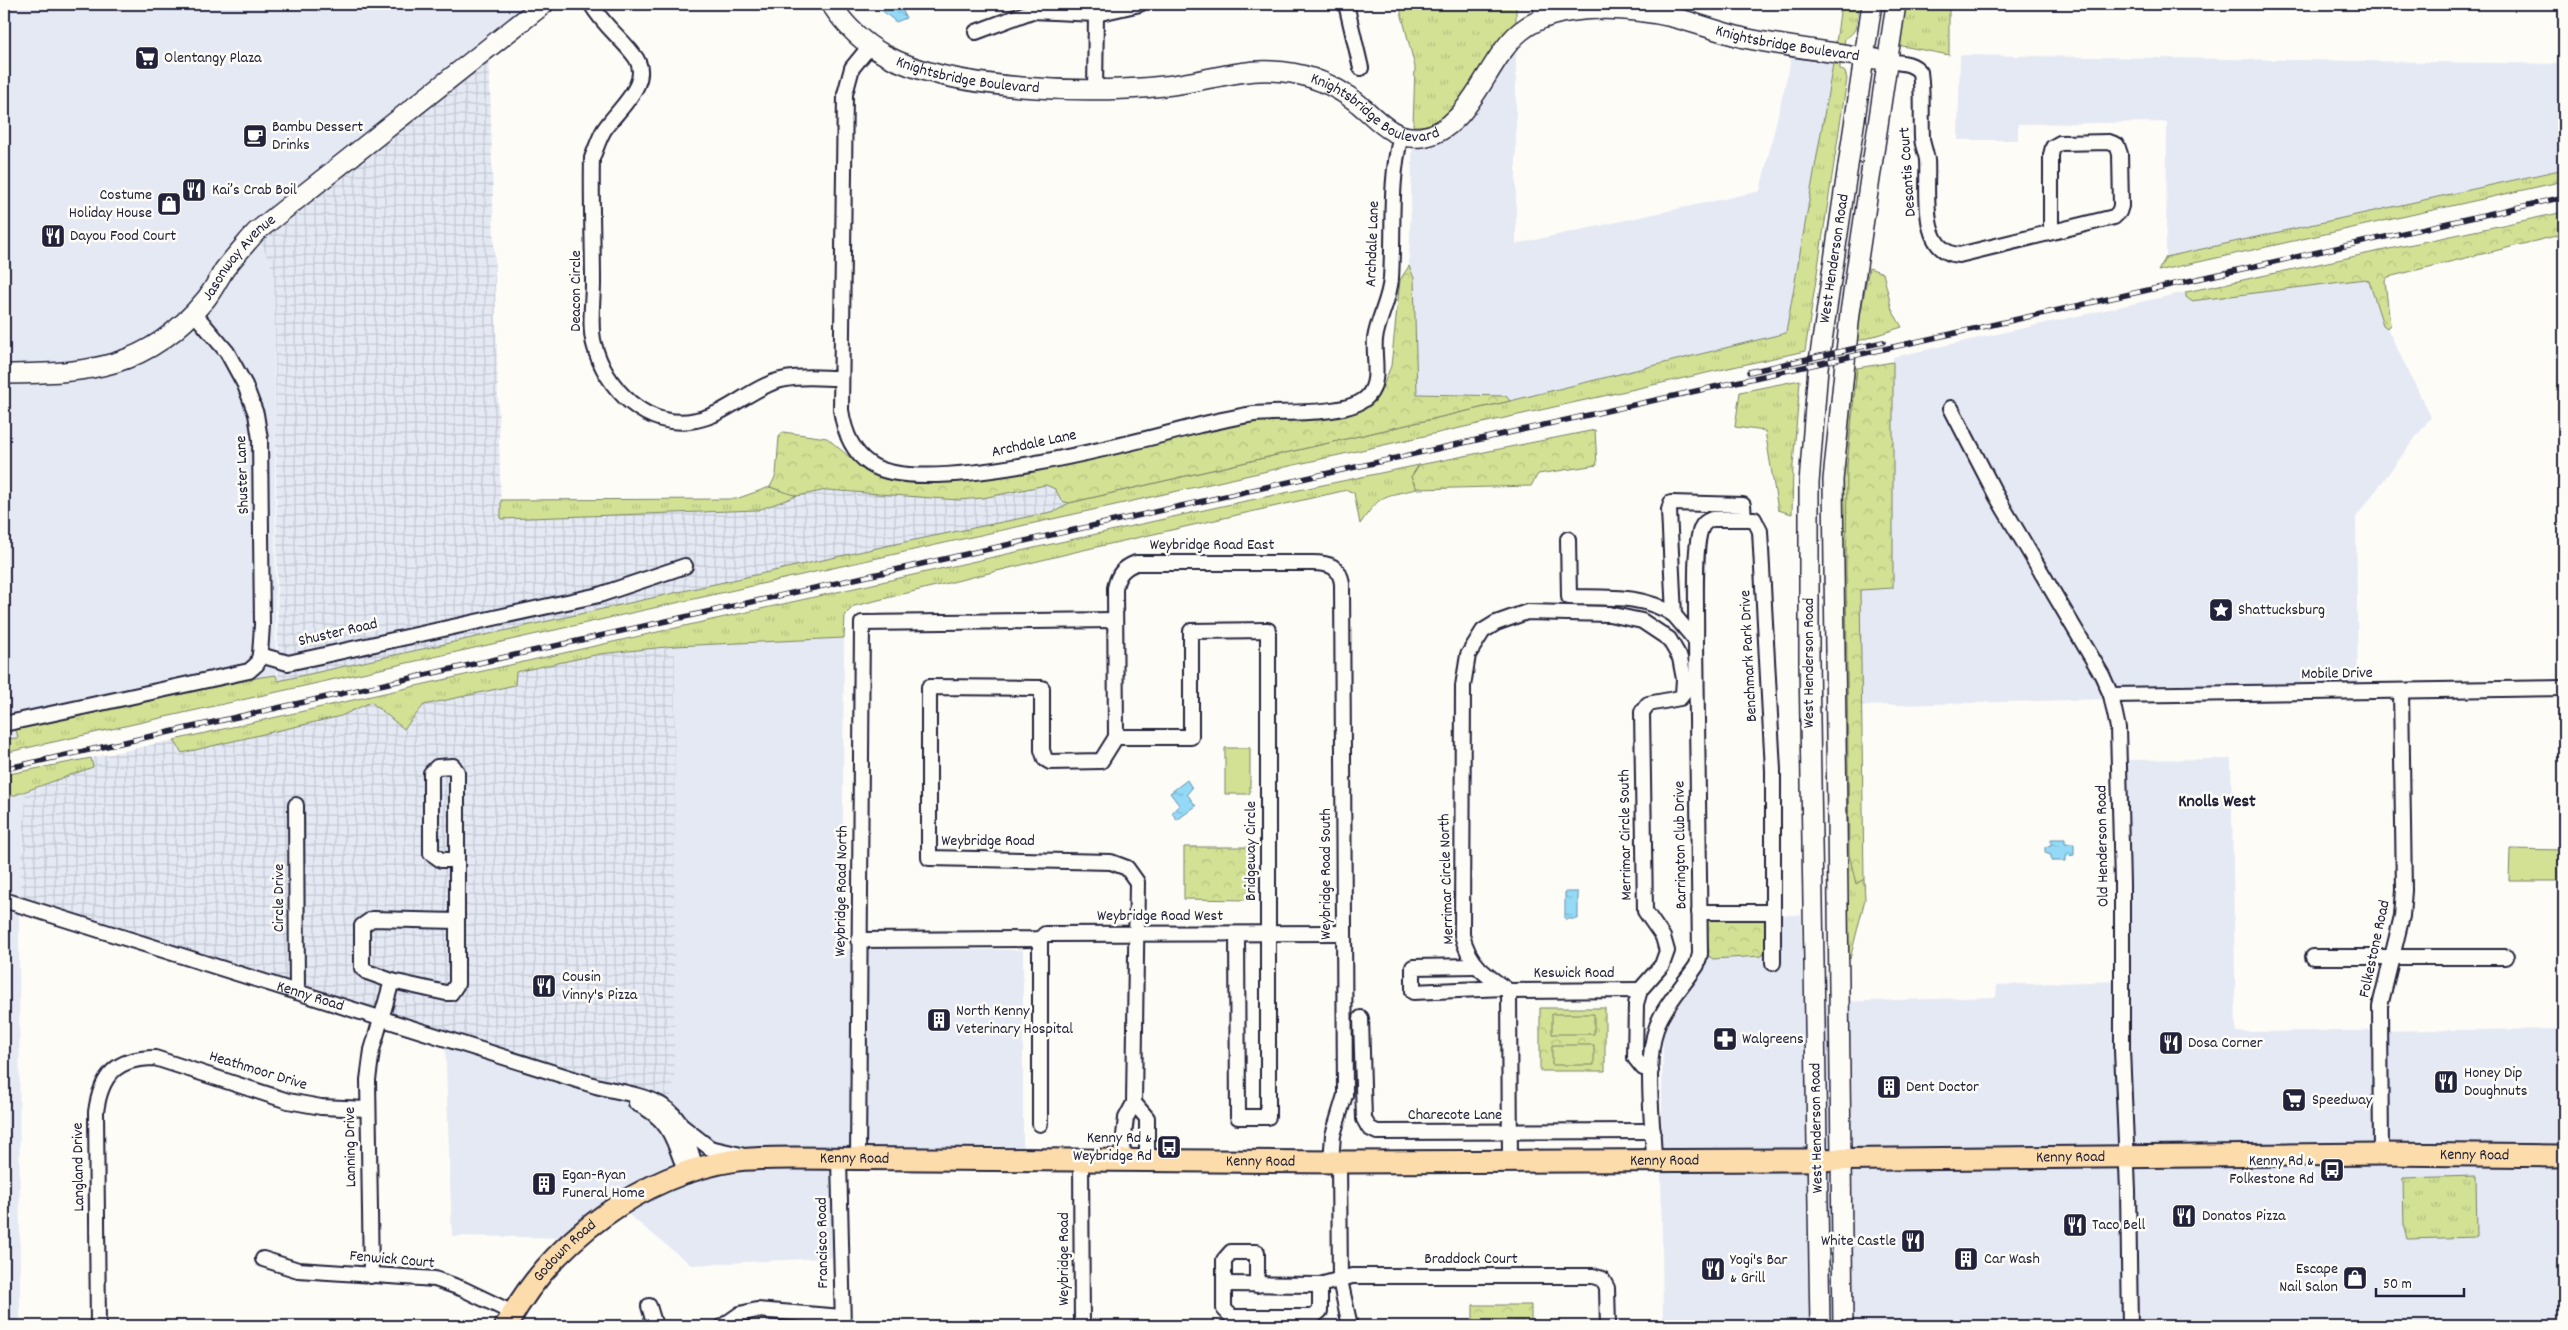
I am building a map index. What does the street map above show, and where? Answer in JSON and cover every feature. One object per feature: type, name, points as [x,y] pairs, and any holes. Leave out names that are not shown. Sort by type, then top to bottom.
[{"type":"main road","name":"Jasonway Avenue","points":[[4,374],[78,371],[116,364],[170,335],[194,313],[238,253],[256,232],[544,4]]},
{"type":"main road","name":"Knightsbridge Boulevard","points":[[831,4],[844,21],[870,46],[914,67],[962,78],[1038,87],[1095,90],[1166,86],[1255,72],[1295,74],[1319,81],[1340,91],[1360,105],[1386,129],[1401,135],[1417,138],[1429,136],[1450,125],[1476,92],[1510,42],[1541,10],[1636,11],[1668,16],[1743,38],[1888,61]]},
{"type":"main road","name":"West Henderson Road","points":[[1820,1326],[1809,660],[1809,483],[1818,368],[1872,4]]},
{"type":"main road","name":"West Henderson Road","points":[[1843,1326],[1833,480],[1850,313],[1896,4]]},
{"type":"main road","name":"Kenny Road","points":[[691,1172],[737,1160],[766,1158],[1335,1162],[1840,1160],[2381,1154],[2564,1156]]},
{"type":"main road","name":"Godown Road","points":[[510,1320],[551,1263],[577,1237],[637,1196],[691,1172]]},
{"type":"street","name":"Deacon Circle","points":[[591,4],[614,36],[634,55],[639,69],[637,85],[631,98],[603,131],[592,158],[593,342],[606,374],[619,392],[638,409],[653,416],[673,421],[693,421],[711,417],[768,384],[783,379],[842,378]]},
{"type":"street","points":[[976,32],[1032,11],[1054,8],[1096,14],[1140,4]]},
{"type":"street","points":[[1346,4],[1361,68]]},
{"type":"street","points":[[1095,90],[1096,14]]},
{"type":"street","name":"Archdale Lane","points":[[870,46],[852,68],[845,94],[842,416],[852,444],[869,463],[893,473],[906,475],[979,473],[1102,448],[1228,418],[1256,414],[1295,414],[1356,404],[1363,401],[1372,391],[1376,368],[1376,333],[1388,300],[1391,280],[1392,182],[1401,135]]},
{"type":"street","name":"Desantis Court","points":[[1888,61],[1915,66],[1920,72],[1922,140],[1927,159],[1927,208],[1935,238],[1943,250],[1959,255],[2114,217],[2120,212],[2120,154],[2117,145],[2109,142],[2060,143],[2053,147],[2051,155],[2051,231]]},
{"type":"street","name":"Shuster Lane","points":[[194,313],[227,352],[245,385],[256,414],[262,464],[260,655]]},
{"type":"street","name":"Old Henderson Road","points":[[1951,408],[1997,497],[2094,661],[2111,695],[2118,728],[2122,884],[2122,1050],[2130,1326]]},
{"type":"street","points":[[1674,616],[1669,510],[1671,503],[1743,505],[1744,518],[1712,519],[1703,524],[1701,529],[1698,549],[1696,641]]},
{"type":"street","name":"Benchmark Park Drive","points":[[1744,518],[1754,518],[1760,531],[1773,770],[1773,963]]},
{"type":"street","points":[[1568,539],[1569,597],[1638,599],[1660,606],[1674,616],[1696,641]]},
{"type":"street","name":"Weybridge Road East","points":[[1116,738],[1115,620],[1118,576],[1125,567],[1136,563],[1324,563],[1335,567],[1341,574],[1342,584]]},
{"type":"street","name":"Shuster Road","points":[[260,655],[288,663],[599,595],[685,566]]},
{"type":"street","name":"Weybridge Road South","points":[[1342,584],[1343,933],[1346,1095],[1334,1136],[1340,1280],[1350,1326]]},
{"type":"street","name":"Merrimar Circle North","points":[[1506,989],[1476,966],[1466,953],[1462,935],[1463,678],[1468,655],[1483,631],[1512,616],[1527,612],[1609,614],[1642,621],[1669,639],[1680,658],[1684,679],[1682,694]]},
{"type":"street","name":"Weybridge Road North","points":[[848,1159],[861,882],[862,623],[1115,620]]},
{"type":"street","name":"Bridgeway Circle","points":[[1116,738],[1191,737],[1191,631],[1268,630],[1268,1117],[1238,1117],[1237,934]]},
{"type":"street","name":"Barrington Club Drive","points":[[1651,1070],[1657,1025],[1697,965],[1700,954],[1696,641]]},
{"type":"street","points":[[4,724],[249,670],[257,664],[260,655]]},
{"type":"street","name":"Weybridge Road","points":[[1116,738],[1101,762],[1050,762],[1045,759],[1042,750],[1042,688],[929,687],[929,858],[1111,862],[1127,868],[1137,882],[1138,934],[1134,1103],[1126,1118],[1121,1161]]},
{"type":"street","name":"Mobile Drive","points":[[2111,695],[2564,688]]},
{"type":"street","name":"Folkestone Road","points":[[2381,1154],[2380,1006],[2402,916],[2404,890],[2401,691]]},
{"type":"street","name":"Merrimar Circle South","points":[[1640,990],[1662,964],[1667,951],[1663,936],[1645,911],[1642,712],[1648,704],[1676,700],[1682,694]]},
{"type":"street","points":[[457,860],[441,860],[431,853],[431,773],[437,767],[452,766],[457,772],[457,860],[457,921],[457,984],[451,993],[392,981],[366,972],[362,968],[362,926],[372,919],[457,921]]},
{"type":"street","name":"Circle Drive","points":[[296,804],[297,992]]},
{"type":"street","name":"Kenny Road","points":[[4,900],[381,1019],[618,1092],[651,1100],[664,1106],[680,1124],[710,1148],[729,1153],[766,1158]]},
{"type":"street","points":[[1699,912],[1774,912]]},
{"type":"street","name":"Weybridge Road West","points":[[858,940],[1040,939],[1045,934],[1343,933]]},
{"type":"street","points":[[1040,939],[1040,1124]]},
{"type":"street","points":[[2313,957],[2506,957]]},
{"type":"street","name":"Keswick Road","points":[[1476,966],[1413,967],[1413,992],[1506,989],[1640,990]]},
{"type":"street","name":"Lanning Drive","points":[[371,1276],[367,1109],[372,1050],[392,981]]},
{"type":"street","points":[[1506,989],[1510,1161]]},
{"type":"street","points":[[1640,990],[1636,1004],[1635,1058],[1643,1068],[1651,1070],[1654,1160]]},
{"type":"street","name":"Charecote Lane","points":[[1361,1018],[1364,1119],[1369,1128],[1377,1132],[1653,1131]]},
{"type":"street","name":"Langland Drive","points":[[98,1326],[98,1100],[107,1076],[116,1067],[142,1058],[169,1061]]},
{"type":"street","name":"Heathmoor Drive","points":[[169,1061],[288,1101],[321,1107],[367,1109]]},
{"type":"street","name":"Kenny Road","points":[[618,1092],[660,1117],[673,1137],[691,1172]]},
{"type":"street","points":[[1134,1103],[1147,1118],[1147,1161]]},
{"type":"street","name":"Kenny Road","points":[[680,1124],[691,1172]]},
{"type":"street","name":"Francisco Road","points":[[842,1322],[848,1159]]},
{"type":"street","name":"Weybridge Road","points":[[1081,1161],[1082,1326]]},
{"type":"street","points":[[1257,1285],[1257,1252],[1231,1252],[1224,1260],[1224,1310],[1232,1317],[1313,1317],[1320,1311],[1320,1284]]},
{"type":"street","name":"Fenwick Court","points":[[263,1259],[298,1270],[435,1279],[463,1288],[510,1320]]},
{"type":"street","name":"Braddock Court","points":[[1224,1284],[1320,1284],[1352,1276],[1594,1276],[1602,1279],[1607,1288],[1608,1326]]},
{"type":"street","points":[[649,1306],[655,1326]]},
{"type":"street","points":[[723,1326],[740,1314],[758,1310],[842,1322]]},
{"type":"shaded area","points":[[4,4],[543,4],[256,232],[274,272],[276,675],[16,730],[18,738],[4,741]]},
{"type":"shaded area","points":[[1516,22],[1516,244],[1760,191],[1794,47],[1835,53],[1786,333],[1510,401],[1506,396],[1417,394],[1414,278],[1409,266],[1413,126],[1429,124],[1442,116],[1459,99],[1504,33]]},
{"type":"shaded area","points":[[489,45],[501,519],[758,510],[797,496],[827,490],[958,500],[983,498],[1046,485],[1055,489],[1062,501],[1069,503],[1056,511],[278,681],[274,272],[256,232]]},
{"type":"shaded area","points":[[1960,55],[2564,64],[2562,169],[2166,257],[2167,122],[2018,124],[2018,140],[1958,140]]},
{"type":"shaded area","points":[[2365,279],[2369,281],[2383,325],[2387,328],[2431,417],[2356,517],[2358,692],[1861,706],[1860,589],[1893,588],[1893,357],[2186,292],[2186,297],[2191,301]]},
{"type":"shaded area","points":[[844,638],[842,949],[1023,950],[1023,1161],[842,1162],[841,1257],[691,1265],[619,1207],[578,1238],[452,1236],[445,1038],[663,1105],[674,1091],[675,646]]},
{"type":"shaded area","points":[[675,646],[674,1092],[663,1105],[19,903],[26,792],[93,767],[91,758],[174,740],[183,752],[341,716],[371,702],[404,729],[424,705],[515,685],[516,672],[600,654]]},
{"type":"shaded area","points":[[2231,759],[2236,1032],[2564,1029],[2564,1326],[1663,1326],[1661,1160],[1663,1034],[1704,956],[1704,914],[1801,915],[1804,1003],[1996,997],[1997,985],[2120,981],[2122,1034],[2129,1034],[2125,760]]},
{"type":"shaded area","points":[[26,792],[19,903],[20,1326],[4,1326],[4,799]]},
{"type":"green space","points":[[1399,4],[1516,4],[1516,22],[1463,95],[1440,119],[1428,125],[1413,126],[1415,67]]},
{"type":"green space","points":[[1841,4],[1859,4],[1855,29],[1850,36],[1845,38],[1844,44],[1836,43]]},
{"type":"green space","points":[[1903,4],[1949,4],[1949,55],[1897,45]]},
{"type":"green space","points":[[1833,64],[1840,64],[1840,69],[1845,72],[1847,79],[1805,351],[4,753],[4,739],[18,738],[16,729],[261,677],[276,675],[278,681],[895,544],[1056,511],[1069,503],[1510,401],[1786,333]]},
{"type":"green space","points":[[2564,169],[2564,181],[2158,271],[2166,257]]},
{"type":"green space","points":[[2564,212],[2564,234],[2388,277],[2385,281],[2390,325],[2387,328],[2383,325],[2369,281],[2365,279],[2191,301],[2186,297],[2186,292]]},
{"type":"green space","points":[[1409,266],[1414,278],[1417,394],[1506,396],[1510,401],[1069,503],[1062,501],[1055,489],[1046,485],[983,498],[958,500],[827,490],[797,496],[770,487],[776,475],[779,437],[783,432],[827,438],[860,466],[881,477],[903,481],[962,480],[1030,469],[1252,422],[1322,416],[1362,404],[1380,393],[1391,366],[1400,280]]},
{"type":"green space","points":[[1869,268],[1883,273],[1892,310],[1902,327],[1855,342]]},
{"type":"green space","points":[[1893,362],[1893,588],[1860,590],[1864,879],[1856,884],[1849,854],[1846,570],[1847,466],[1857,368]]},
{"type":"green space","points":[[1850,367],[1857,368],[1847,466],[1856,883],[1864,879],[1865,899],[1850,959],[1846,958],[1840,465]]},
{"type":"green space","points":[[1800,380],[1793,465],[1792,514],[1778,510],[1765,431],[1735,427],[1740,392]]},
{"type":"green space","points":[[1595,430],[1597,465],[1538,474],[1531,486],[1417,489],[1411,477],[1419,465]]},
{"type":"green space","points":[[1419,465],[1411,477],[1417,489],[1383,498],[1373,507],[1360,524],[1354,493],[1347,490],[1079,551],[854,606],[845,615],[844,638],[675,646],[600,654],[516,672],[515,685],[424,705],[404,729],[371,702],[341,716],[182,753],[174,740],[1222,506]]},
{"type":"green space","points":[[770,487],[797,496],[758,510],[501,519],[501,500],[736,499]]},
{"type":"green space","points":[[1225,748],[1250,748],[1250,794],[1225,794]]},
{"type":"green space","points":[[91,758],[93,767],[4,799],[4,775]]},
{"type":"green space","points":[[1184,847],[1249,847],[1248,900],[1184,899]]},
{"type":"green space","points":[[2510,849],[2564,850],[2564,881],[2509,881]]},
{"type":"green space","points":[[1763,919],[1766,922],[1766,948],[1762,956],[1713,959],[1706,954],[1707,920]]},
{"type":"green space","points":[[1540,1008],[1605,1008],[1605,1071],[1540,1071]]},
{"type":"green space","points":[[1552,1014],[1594,1014],[1594,1034],[1552,1034]]},
{"type":"green space","points":[[1552,1045],[1594,1045],[1594,1065],[1552,1065]]},
{"type":"green space","points":[[2476,1176],[2477,1237],[2407,1239],[2404,1228],[2403,1178]]},
{"type":"green space","points":[[1473,1305],[1531,1305],[1531,1326],[1473,1326]]},
{"type":"water","points":[[878,4],[900,4],[906,18],[896,22],[879,8]]},
{"type":"water","points":[[1187,780],[1192,788],[1187,794],[1196,806],[1177,820],[1172,813],[1179,805],[1170,793]]},
{"type":"water","points":[[2051,839],[2065,839],[2065,844],[2074,844],[2074,855],[2066,856],[2066,861],[2051,861],[2051,855],[2045,853],[2045,847],[2051,845]]},
{"type":"water","points":[[1565,892],[1578,892],[1578,919],[1565,919]]},
{"type":"railway","points":[[4,769],[2564,197]]},
{"type":"railway","points":[[1749,372],[1883,342]]},
{"type":"place","name":"Olentangy Plaza","points":[[147,58]]},
{"type":"place","name":"Bambu Dessert Drinks","points":[[255,136]]},
{"type":"place","name":"Kai’s Crab Boil","points":[[194,190]]},
{"type":"place","name":"Costume Holiday House","points":[[169,204]]},
{"type":"place","name":"Dayou Food Court","points":[[53,236]]},
{"type":"place","name":"Shattucksburg","points":[[2221,610]]},
{"type":"place","name":"Cousin Vinny's Pizza","points":[[544,986]]},
{"type":"place","name":"North Kenny Veterinary Hospital","points":[[939,1020]]},
{"type":"place","name":"Walgreens","points":[[1725,1039]]},
{"type":"place","name":"Dosa Corner","points":[[2171,1043]]},
{"type":"place","name":"Honey Dip Doughnuts","points":[[2446,1082]]},
{"type":"place","name":"Dent Doctor","points":[[1889,1087]]},
{"type":"place","name":"Speedway","points":[[2294,1100]]},
{"type":"place","name":"Kenny Rd & Weybridge Rd","points":[[1169,1147]]},
{"type":"place","name":"Kenny Rd & Folkestone Rd","points":[[2332,1170]]},
{"type":"place","name":"Egan-Ryan Funeral Home","points":[[544,1184]]},
{"type":"place","name":"Donatos Pizza","points":[[2184,1216]]},
{"type":"place","name":"Taco Bell","points":[[2075,1225]]},
{"type":"place","name":"White Castle","points":[[1913,1241]]},
{"type":"place","name":"Car Wash","points":[[1966,1259]]},
{"type":"place","name":"Yogi's Bar & Grill","points":[[1713,1269]]},
{"type":"place","name":"Escape Nail Salon","points":[[2355,1278]]},
{"type":"district","name":"Knolls West","points":[[2217,802]]}]
